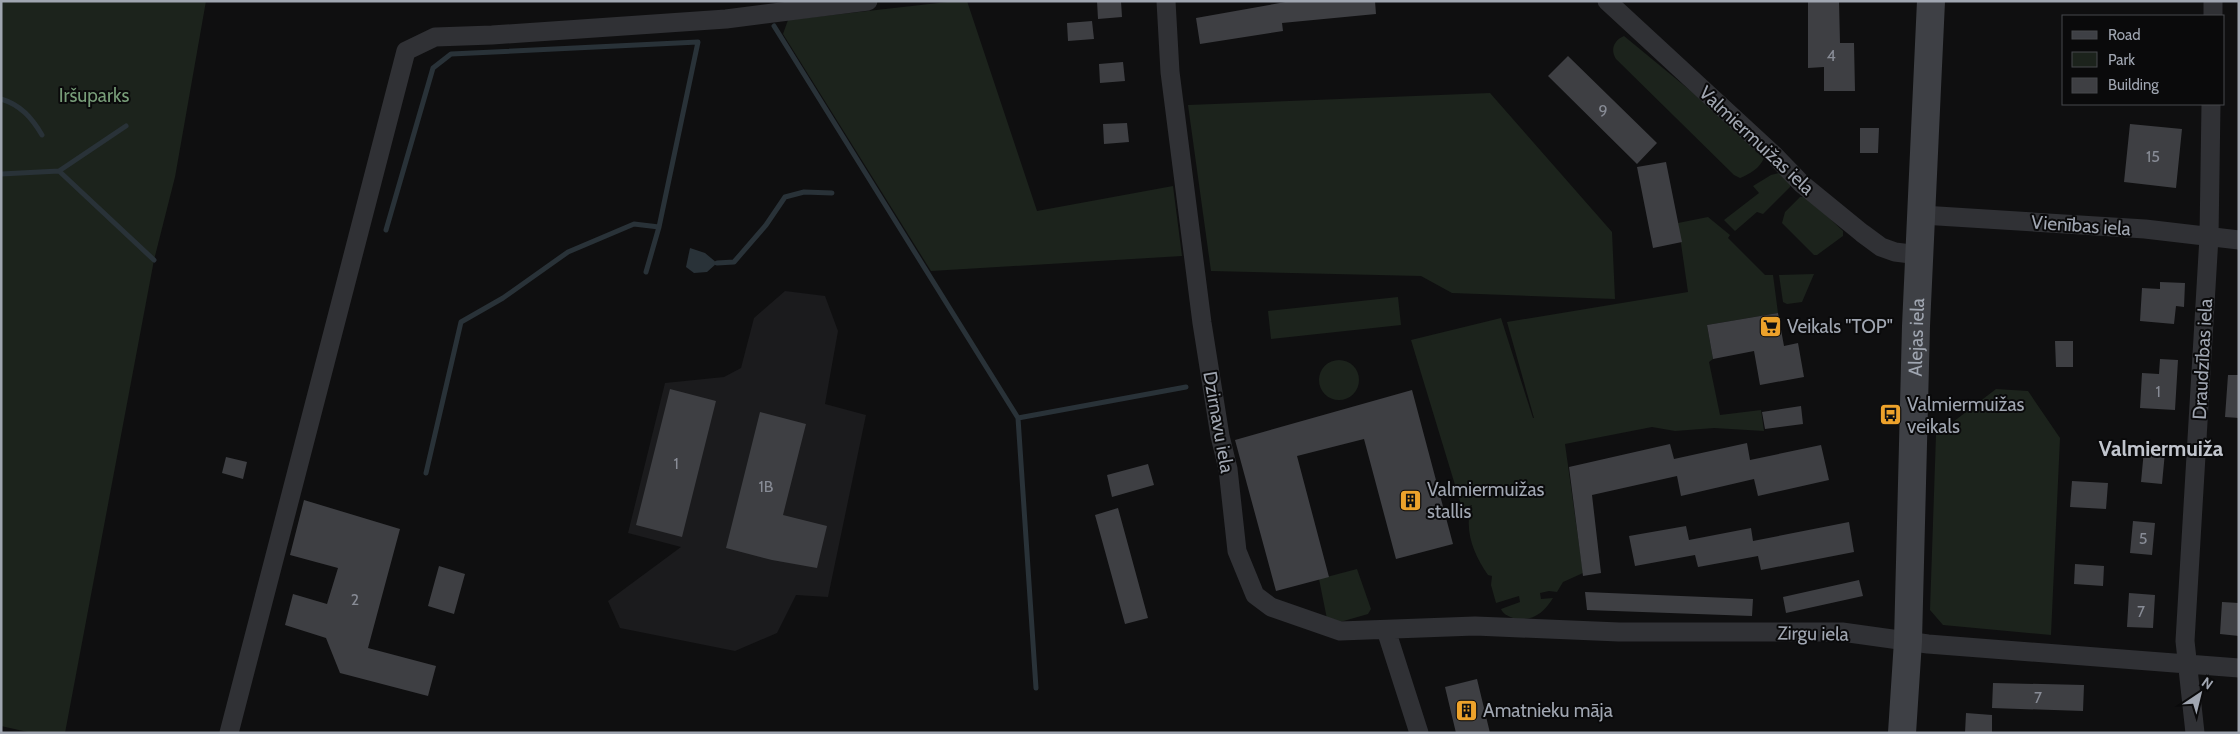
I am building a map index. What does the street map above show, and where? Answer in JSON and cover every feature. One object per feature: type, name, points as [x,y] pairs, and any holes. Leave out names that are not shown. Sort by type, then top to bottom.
[{"type":"main road","name":"Alejas iela","points":[[1902,733],[1908,642],[1919,256],[1931,1]]},
{"type":"street","points":[[230,730],[406,50],[435,37],[492,35],[726,19],[868,1]]},
{"type":"street","name":"Dzirnavu iela","points":[[1166,1],[1170,72],[1201,314],[1220,436],[1228,469],[1237,551],[1255,595],[1271,607],[1340,631],[1386,630]]},
{"type":"street","name":"Valmiermuižas iela","points":[[1608,1],[1768,149],[1802,184],[1881,247],[1895,252],[1919,256]]},
{"type":"street","points":[[2213,1],[2213,15]]},
{"type":"street","name":"Draudzības iela","points":[[2195,733],[2185,641],[2209,237],[2211,105]]},
{"type":"street","name":"Vienības iela","points":[[1922,214],[2145,229],[2239,240]]},
{"type":"street","name":"Zirgu iela","points":[[1386,630],[1474,626],[1619,632],[1842,632],[1908,642],[2239,668]]},
{"type":"street","points":[[1386,630],[1418,733]]},
{"type":"shaded area","points":[[690,248],[705,253],[717,263],[707,272],[694,273],[686,267]]},
{"type":"shaded area","points":[[785,291],[825,296],[838,331],[825,404],[866,415],[828,597],[796,595],[777,633],[735,651],[620,628],[608,601],[681,547],[628,533],[665,383],[724,377],[741,368],[754,318]]},
{"type":"green space","name":"Iršuparks","points":[[1,1],[206,1],[175,177],[154,260],[65,733],[32,733],[1,726]]},
{"type":"green space","points":[[967,1],[1037,211],[1173,186],[1182,256],[931,271],[783,34],[788,20]]},
{"type":"green space","points":[[1624,36],[1692,92],[1764,158],[1757,168],[1740,178],[1734,175],[1616,59],[1613,52],[1615,43]]},
{"type":"green space","points":[[1490,93],[1612,232],[1615,299],[1452,293],[1421,276],[1211,271],[1188,105]]},
{"type":"green space","points":[[1779,173],[1790,182],[1790,187],[1763,214],[1757,212],[1735,231],[1724,220],[1759,193],[1753,186],[1771,175]]},
{"type":"green space","points":[[1800,197],[1807,197],[1843,231],[1843,236],[1817,255],[1814,255],[1782,223],[1785,212]]},
{"type":"green space","points":[[1708,217],[1730,235],[1728,238],[1765,275],[1773,275],[1778,313],[1707,325],[1713,359],[1709,362],[1720,415],[1761,410],[1764,431],[1714,428],[1675,431],[1652,427],[1565,444],[1583,573],[1563,582],[1557,592],[1540,593],[1541,599],[1553,598],[1536,616],[1520,619],[1508,616],[1501,609],[1520,602],[1519,596],[1496,603],[1491,585],[1492,576],[1488,575],[1478,559],[1471,542],[1469,523],[1472,505],[1462,508],[1411,340],[1501,318],[1534,418],[1507,322],[1688,292],[1678,223]]},
{"type":"green space","points":[[1814,274],[1802,302],[1787,304],[1783,302],[1779,275]]},
{"type":"green space","points":[[1398,297],[1401,325],[1271,339],[1268,311]]},
{"type":"green space","points":[[1339,360],[1353,366],[1359,380],[1353,394],[1339,400],[1325,394],[1319,380],[1325,366]]},
{"type":"green space","points":[[1996,389],[2028,391],[2060,438],[2051,635],[1943,625],[1930,610],[1936,435]]},
{"type":"green space","points":[[1357,569],[1371,609],[1368,614],[1340,622],[1327,619],[1319,579]]},
{"type":"building","points":[[1097,1],[1121,1],[1122,17],[1098,19]]},
{"type":"building","points":[[1291,1],[1375,1],[1376,14],[1282,23],[1283,31],[1200,44],[1196,18]]},
{"type":"building","points":[[1808,1],[1839,1],[1840,43],[1854,43],[1855,91],[1824,91],[1824,67],[1808,68]]},
{"type":"building","points":[[1092,21],[1094,39],[1068,41],[1067,23]]},
{"type":"building","points":[[1568,56],[1657,143],[1637,164],[1548,76]]},
{"type":"building","points":[[1123,62],[1125,81],[1100,83],[1099,64]]},
{"type":"building","points":[[1127,123],[1129,142],[1104,144],[1103,124]]},
{"type":"building","points":[[2130,124],[2182,129],[2176,188],[2124,182]]},
{"type":"building","points":[[1860,128],[1879,128],[1878,153],[1860,153]]},
{"type":"building","points":[[1666,162],[1682,242],[1653,248],[1637,167]]},
{"type":"building","points":[[2160,282],[2185,283],[2184,307],[2176,306],[2174,324],[2140,321],[2142,288],[2160,289]]},
{"type":"building","points":[[1778,313],[1784,346],[1798,343],[1804,377],[1760,385],[1754,351],[1713,359],[1707,325]]},
{"type":"building","points":[[2055,341],[2073,341],[2073,367],[2056,367]]},
{"type":"building","points":[[2160,359],[2178,360],[2175,410],[2140,408],[2142,373],[2159,374]]},
{"type":"building","points":[[2228,375],[2239,375],[2239,418],[2225,417]]},
{"type":"building","points":[[670,389],[716,401],[682,537],[636,525]]},
{"type":"building","name":"Valmiermuižas stallis","points":[[1412,390],[1453,544],[1396,559],[1364,439],[1297,456],[1329,577],[1276,591],[1235,440]]},
{"type":"building","points":[[1801,406],[1803,424],[1765,429],[1762,412]]},
{"type":"building","points":[[760,412],[806,424],[783,515],[827,526],[817,568],[772,560],[726,548]]},
{"type":"building","points":[[1747,443],[1750,460],[1821,445],[1829,480],[1758,496],[1754,479],[1681,496],[1677,476],[1592,495],[1601,573],[1583,576],[1569,467],[1670,444],[1674,459]]},
{"type":"building","points":[[2144,450],[2165,452],[2162,484],[2141,482]]},
{"type":"building","points":[[226,457],[247,462],[243,479],[222,473]]},
{"type":"building","points":[[1148,464],[1154,485],[1112,497],[1107,475]]},
{"type":"building","points":[[2072,481],[2108,483],[2106,509],[2070,507]]},
{"type":"building","points":[[304,500],[400,529],[368,648],[436,666],[428,696],[340,673],[326,638],[285,625],[293,594],[327,604],[338,568],[290,555]]},
{"type":"building","points":[[1118,508],[1148,618],[1125,624],[1095,515]]},
{"type":"building","points":[[2133,521],[2155,523],[2152,555],[2130,553]]},
{"type":"building","points":[[1849,522],[1854,552],[1761,570],[1758,556],[1698,567],[1695,555],[1635,566],[1629,536],[1686,526],[1689,540],[1751,528],[1753,541]]},
{"type":"building","points":[[2075,564],[2104,566],[2103,586],[2074,584]]},
{"type":"building","points":[[439,566],[465,574],[454,614],[428,606]]},
{"type":"building","points":[[1859,580],[1863,596],[1786,613],[1783,597]]},
{"type":"building","points":[[1585,592],[1753,599],[1752,616],[1587,610]]},
{"type":"building","points":[[2129,593],[2155,595],[2153,628],[2127,627]]},
{"type":"building","points":[[2222,602],[2239,603],[2239,636],[2220,634]]},
{"type":"building","name":"Amatnieku māja","points":[[1477,679],[1490,733],[1456,733],[1445,687]]},
{"type":"building","points":[[1993,683],[2084,685],[2083,711],[1992,708]]},
{"type":"building","points":[[1966,713],[1992,715],[1992,733],[1965,733]]},
{"type":"waterway","points":[[774,26],[1018,418],[1036,688]]},
{"type":"waterway","points":[[386,230],[433,68],[451,54],[698,42],[659,227],[646,272]]},
{"type":"waterway","points":[[1,99],[25,113],[42,135]]},
{"type":"waterway","points":[[59,171],[126,126]]},
{"type":"waterway","points":[[1,174],[59,171],[154,260]]},
{"type":"waterway","points":[[717,263],[734,262],[766,225],[785,197],[804,192],[832,193]]},
{"type":"waterway","points":[[426,473],[461,322],[503,298],[568,252],[634,224],[659,227]]},
{"type":"waterway","points":[[1018,418],[1186,387]]},
{"type":"place","name":"Veikals \"TOP\"","points":[[1771,326]]},
{"type":"place","name":"Valmiermuižas veikals","points":[[1891,415]]},
{"type":"place","name":"Valmiermuižas stallis","points":[[1411,500]]},
{"type":"place","name":"Amatnieku māja","points":[[1467,710]]},
{"type":"district","name":"Valmiermuiža","points":[[2161,449]]}]
